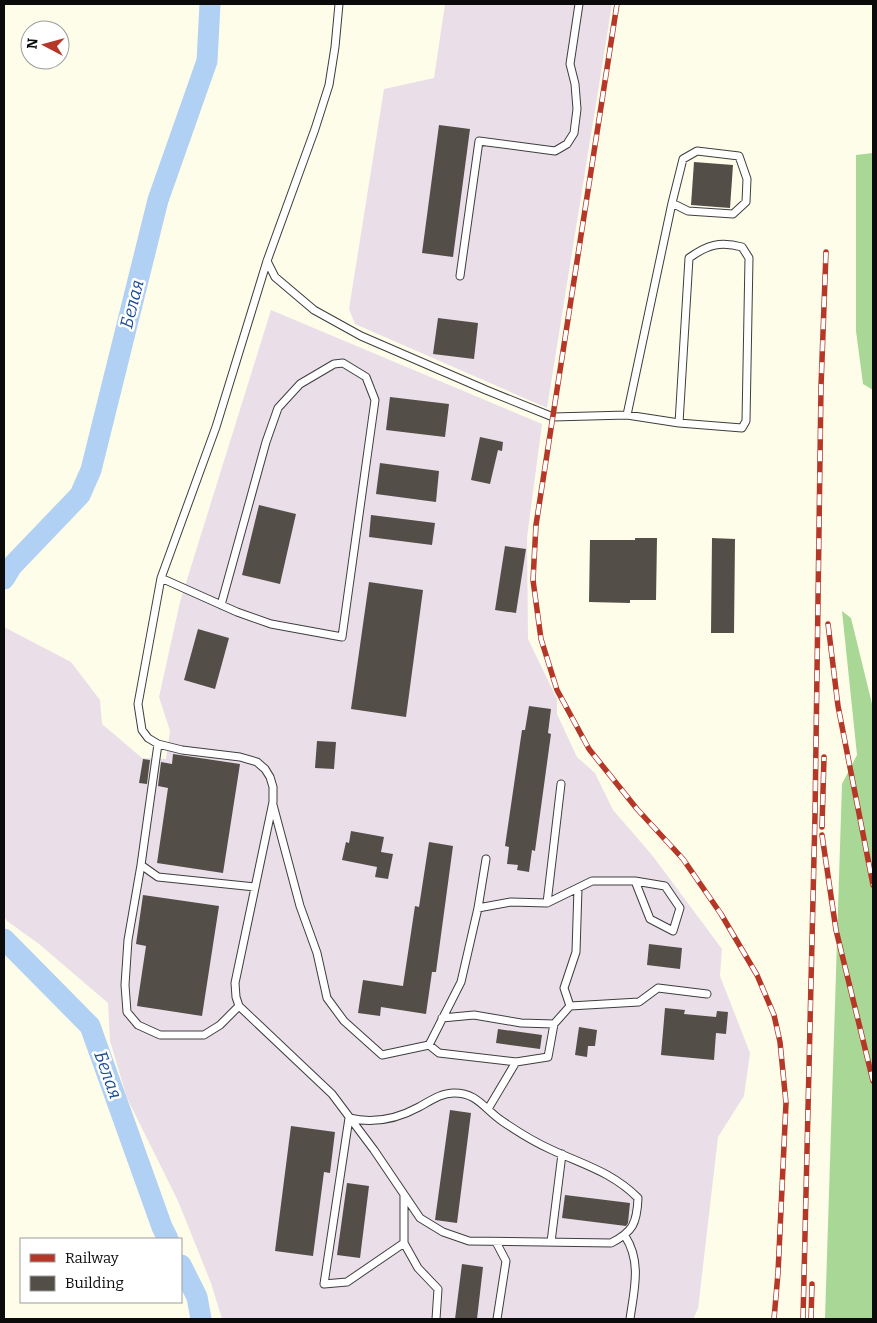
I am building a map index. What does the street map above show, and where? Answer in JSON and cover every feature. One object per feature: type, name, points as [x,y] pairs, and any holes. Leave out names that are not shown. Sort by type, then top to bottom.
[{"type":"lane","points":[[339,4],[329,85],[295,187],[267,261],[216,427],[160,578],[138,704],[142,730],[148,738],[158,744],[182,750],[240,757],[256,762],[265,768],[273,787],[273,802],[235,983],[239,1006],[332,1094],[420,1218],[443,1232],[469,1241],[611,1243],[625,1236],[633,1226],[638,1212],[638,1198],[610,1175],[526,1137],[496,1117],[472,1096],[453,1093],[434,1098],[406,1114],[375,1122],[350,1118]]},
{"type":"lane","points":[[460,276],[479,141],[554,150],[567,144],[574,133],[577,109],[575,84],[570,64],[579,4]]},
{"type":"lane","points":[[627,415],[672,203],[683,159],[697,151],[739,156],[747,179],[746,202],[733,214],[688,211],[672,203]]},
{"type":"lane","points":[[267,261],[276,277],[314,310],[361,336],[553,417],[627,415],[679,423],[742,428],[746,421],[749,258],[742,247],[728,243],[705,247],[689,258],[679,423]]},
{"type":"lane","points":[[160,578],[221,605],[271,624],[342,637],[375,400],[366,377],[343,364],[334,364],[300,384],[278,408],[266,442],[221,605]]},
{"type":"lane","points":[[158,744],[128,940],[125,985],[127,1012],[138,1026],[160,1035],[204,1036],[220,1025],[239,1006]]},
{"type":"lane","points":[[547,903],[561,784]]},
{"type":"lane","points":[[273,802],[300,906],[317,953],[327,998],[344,1021],[382,1055],[429,1046],[439,1053],[516,1062],[548,1057],[554,1024],[570,1006],[638,1002],[658,988],[707,994]]},
{"type":"lane","points":[[429,1046],[461,982],[478,908],[486,859]]},
{"type":"lane","points":[[140,865],[158,876],[255,886]]},
{"type":"lane","points":[[478,908],[511,902],[547,903],[592,881],[634,881],[664,886],[680,908],[673,931],[650,919],[634,881]]},
{"type":"lane","points":[[570,1006],[564,988],[576,952],[578,888]]},
{"type":"lane","points":[[442,1018],[474,1015],[521,1023],[554,1024]]},
{"type":"lane","points":[[488,1109],[516,1062]]},
{"type":"lane","points":[[350,1118],[324,1284],[347,1282],[404,1243]]},
{"type":"lane","points":[[551,1242],[562,1154]]},
{"type":"lane","points":[[404,1195],[404,1243],[418,1268],[438,1289],[436,1319]]},
{"type":"lane","points":[[625,1236],[632,1247],[636,1272],[630,1319]]},
{"type":"lane","points":[[496,1242],[506,1261],[497,1319]]},
{"type":"shaded area","points":[[445,4],[612,4],[547,408],[355,324],[349,309],[384,89],[434,78]]},
{"type":"shaded area","points":[[271,310],[542,424],[527,538],[528,639],[557,699],[557,714],[577,757],[595,773],[613,810],[652,855],[722,949],[720,976],[750,1053],[744,1096],[718,1137],[698,1309],[693,1319],[222,1319],[211,1283],[178,1201],[127,1098],[110,1041],[108,1003],[39,944],[7,921],[4,916],[4,627],[71,662],[100,700],[102,724],[142,758],[166,759],[170,731],[159,697],[180,602]]},
{"type":"green space","points":[[873,153],[873,390],[863,384],[856,331],[856,155]]},
{"type":"green space","points":[[842,611],[851,618],[873,708],[873,1319],[825,1319],[842,784],[857,755]]},
{"type":"building","points":[[439,125],[470,129],[453,257],[422,253]]},
{"type":"building","points":[[694,162],[733,165],[730,208],[691,205]]},
{"type":"building","points":[[438,318],[478,323],[474,359],[433,354]]},
{"type":"building","points":[[390,397],[449,404],[445,437],[386,430]]},
{"type":"building","points":[[480,437],[503,442],[502,451],[498,450],[490,484],[471,480]]},
{"type":"building","points":[[380,463],[439,471],[436,502],[376,494]]},
{"type":"building","points":[[259,505],[296,514],[280,584],[242,575]]},
{"type":"building","points":[[371,515],[435,523],[432,545],[369,537]]},
{"type":"building","points":[[635,538],[657,538],[656,600],[630,600],[630,603],[589,602],[590,540],[635,540]]},
{"type":"building","points":[[712,538],[735,539],[734,633],[711,633]]},
{"type":"building","points":[[505,546],[526,549],[516,613],[495,610]]},
{"type":"building","points":[[369,582],[423,590],[406,717],[351,709]]},
{"type":"building","points":[[198,629],[229,638],[215,689],[184,680]]},
{"type":"building","points":[[529,706],[551,709],[548,733],[551,734],[535,851],[532,850],[529,872],[517,870],[518,865],[507,864],[509,847],[505,846],[522,730],[525,730]]},
{"type":"building","points":[[317,741],[336,742],[334,769],[315,768]]},
{"type":"building","points":[[173,754],[240,764],[223,873],[157,863],[168,788],[158,786],[161,762],[172,764]]},
{"type":"building","points":[[143,759],[150,760],[147,784],[139,783]]},
{"type":"building","points":[[351,831],[384,837],[381,852],[393,854],[388,879],[375,877],[377,867],[342,860],[346,842],[349,843]]},
{"type":"building","points":[[429,842],[453,846],[436,972],[432,972],[426,1014],[381,1007],[380,1016],[358,1013],[363,980],[403,986],[415,906],[419,907]]},
{"type":"building","points":[[143,895],[219,906],[202,1016],[137,1006],[146,946],[136,944]]},
{"type":"building","points":[[649,944],[682,948],[680,969],[647,965]]},
{"type":"building","points":[[665,1008],[685,1010],[684,1014],[716,1017],[717,1011],[728,1012],[726,1034],[716,1033],[714,1060],[661,1055]]},
{"type":"building","points":[[579,1027],[597,1030],[595,1046],[588,1046],[587,1057],[575,1055]]},
{"type":"building","points":[[498,1029],[542,1035],[540,1049],[496,1043]]},
{"type":"building","points":[[450,1110],[471,1113],[457,1223],[435,1220]]},
{"type":"building","points":[[291,1126],[335,1132],[330,1173],[324,1172],[313,1256],[275,1251]]},
{"type":"building","points":[[347,1183],[369,1186],[360,1258],[337,1255]]},
{"type":"building","points":[[565,1195],[630,1203],[628,1223],[626,1226],[562,1218]]},
{"type":"building","points":[[462,1264],[483,1267],[477,1319],[455,1319]]},
{"type":"waterway","name":"Белая","points":[[4,579],[12,566],[80,495],[91,470],[158,200],[207,61],[210,4]]},
{"type":"waterway","name":"Белая","points":[[4,939],[90,1026],[168,1238]]},
{"type":"waterway","name":"Белая","points":[[182,1267],[197,1297],[201,1319]]},
{"type":"railway","points":[[617,4],[536,525],[533,580],[541,639],[557,690],[589,749],[637,809],[683,859],[721,914],[757,975],[774,1015],[780,1042],[786,1103],[774,1319]]},
{"type":"railway","points":[[803,1319],[815,815],[821,387],[826,252]]},
{"type":"railway","points":[[828,624],[838,706],[873,885]]},
{"type":"railway","points":[[822,827],[824,757]]},
{"type":"railway","points":[[822,835],[836,930],[873,1081]]},
{"type":"railway","points":[[811,1319],[812,1284]]}]
